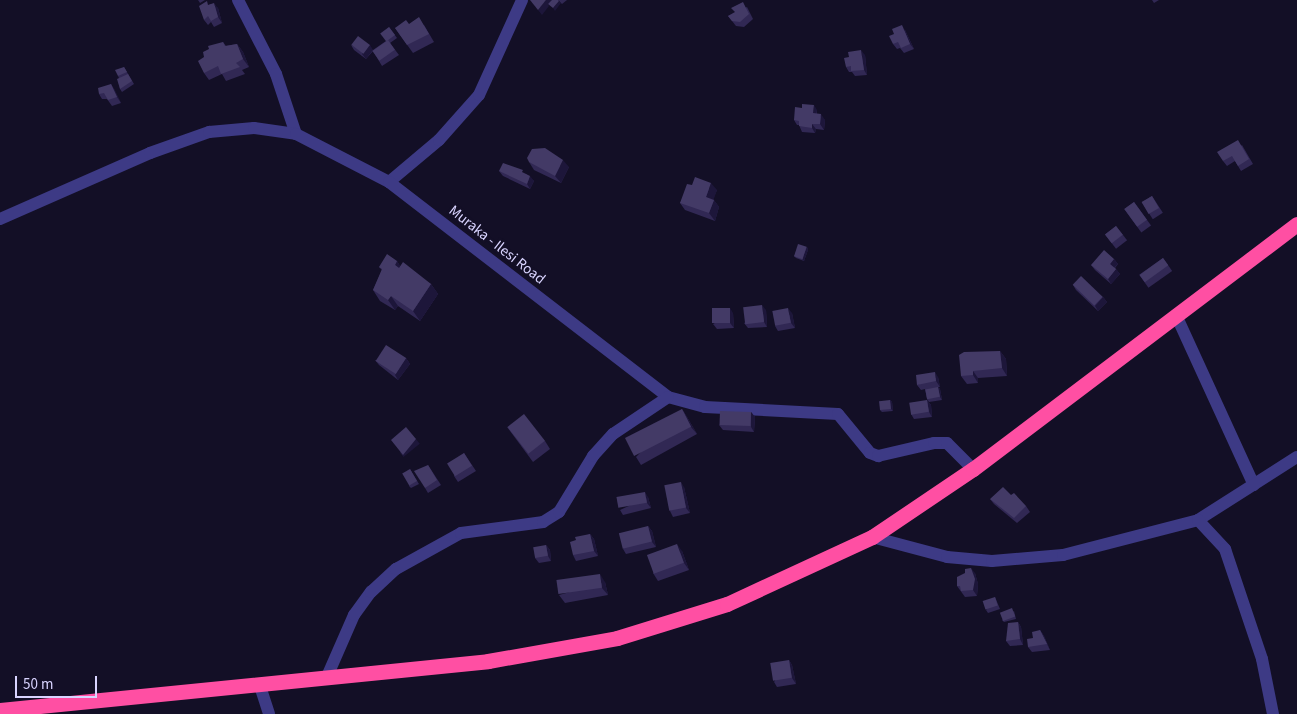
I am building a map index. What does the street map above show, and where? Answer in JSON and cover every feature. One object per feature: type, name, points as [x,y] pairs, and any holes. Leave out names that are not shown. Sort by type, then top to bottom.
[{"type":"highway","points":[[0,710],[260,686],[488,661],[618,638],[727,604],[872,537],[973,469],[1297,224]]},
{"type":"street","points":[[238,0],[276,74],[296,134]]},
{"type":"street","points":[[389,182],[439,140],[479,95],[522,0]]},
{"type":"street","name":"Muraka - Ilesi Road","points":[[0,219],[150,153],[209,132],[254,128],[296,134],[389,182],[668,397],[706,407],[838,414],[870,453],[878,456],[934,443],[947,443],[973,469]]},
{"type":"street","points":[[1176,315],[1254,485]]},
{"type":"street","points":[[326,679],[354,615],[371,592],[396,569],[461,533],[543,522],[559,512],[593,456],[613,434],[668,397]]},
{"type":"street","points":[[872,537],[947,557],[992,561],[1063,555],[1198,520],[1297,457]]},
{"type":"street","points":[[1198,520],[1225,549],[1262,659],[1272,714]]},
{"type":"street","points":[[260,686],[269,714]]},
{"type":"building","points":[[530,0],[546,0],[538,10]]},
{"type":"building","points":[[552,0],[559,1],[553,8],[548,4]]},
{"type":"building","points":[[207,1],[208,5],[214,3],[218,17],[211,21],[208,16],[204,20],[199,6]]},
{"type":"building","points":[[743,2],[749,14],[740,22],[732,21],[728,16],[735,12],[731,8]]},
{"type":"building","points":[[419,17],[429,34],[407,45],[395,28],[406,20],[409,24]]},
{"type":"building","points":[[902,25],[910,44],[901,48],[898,42],[893,44],[889,36],[894,34],[892,29]]},
{"type":"building","points":[[389,27],[395,35],[386,42],[380,34]]},
{"type":"building","points":[[358,36],[370,45],[363,54],[351,45]]},
{"type":"building","points":[[388,40],[395,50],[379,61],[372,51]]},
{"type":"building","points":[[223,42],[225,46],[237,44],[243,59],[236,63],[240,67],[221,74],[218,66],[204,73],[198,61],[204,57],[203,52],[209,49],[208,46]]},
{"type":"building","points":[[861,50],[864,70],[851,71],[851,66],[846,67],[844,58],[849,57],[848,52]]},
{"type":"building","points":[[124,67],[127,72],[118,76],[115,70]]},
{"type":"building","points":[[128,74],[132,81],[120,89],[117,79]]},
{"type":"building","points":[[111,84],[117,97],[108,100],[104,93],[99,94],[98,88]]},
{"type":"building","points":[[802,104],[814,105],[813,113],[821,114],[820,124],[812,124],[812,128],[799,126],[799,121],[794,120],[795,107],[802,108]]},
{"type":"building","points":[[1238,140],[1249,159],[1238,166],[1232,156],[1223,161],[1217,152]]},
{"type":"building","points":[[545,148],[563,160],[555,176],[529,162],[527,158],[532,149]]},
{"type":"building","points":[[503,163],[523,170],[522,172],[530,176],[527,184],[499,171]]},
{"type":"building","points":[[695,177],[711,183],[706,197],[714,200],[709,213],[680,203],[687,184],[692,185]]},
{"type":"building","points":[[1152,196],[1159,208],[1149,214],[1142,202]]},
{"type":"building","points":[[1134,202],[1147,220],[1137,227],[1124,209]]},
{"type":"building","points":[[1116,226],[1123,235],[1112,243],[1105,235]]},
{"type":"building","points":[[798,244],[807,247],[803,259],[794,256]]},
{"type":"building","points":[[1104,250],[1114,259],[1110,264],[1116,269],[1108,279],[1091,265]]},
{"type":"building","points":[[387,254],[397,261],[395,265],[399,268],[403,262],[431,284],[413,311],[391,296],[388,300],[373,290],[382,269],[379,267]]},
{"type":"building","points":[[1163,258],[1168,265],[1145,282],[1140,275]]},
{"type":"building","points":[[1081,276],[1103,297],[1094,305],[1073,285]]},
{"type":"building","points":[[762,305],[764,322],[745,324],[743,307]]},
{"type":"building","points":[[712,308],[730,308],[730,323],[712,323]]},
{"type":"building","points":[[788,308],[791,323],[775,326],[772,311]]},
{"type":"building","points":[[386,345],[406,358],[396,374],[376,361]]},
{"type":"building","points":[[1000,351],[1002,368],[973,371],[973,375],[961,376],[959,355],[964,352]]},
{"type":"building","points":[[935,372],[936,381],[917,385],[916,375]]},
{"type":"building","points":[[938,387],[940,397],[927,399],[925,389]]},
{"type":"building","points":[[890,400],[891,409],[880,410],[879,401]]},
{"type":"building","points":[[927,400],[929,412],[911,415],[909,403]]},
{"type":"building","points":[[682,409],[691,427],[634,456],[625,438]]},
{"type":"building","points":[[720,411],[751,412],[750,426],[720,425]]},
{"type":"building","points":[[524,414],[545,441],[528,454],[507,427]]},
{"type":"building","points":[[406,427],[416,439],[403,455],[391,440]]},
{"type":"building","points":[[464,453],[472,466],[455,476],[447,464]]},
{"type":"building","points":[[428,465],[437,480],[425,488],[414,471]]},
{"type":"building","points":[[410,469],[417,481],[409,486],[402,473]]},
{"type":"building","points":[[681,482],[686,508],[669,511],[664,485]]},
{"type":"building","points":[[1003,487],[1011,495],[1014,493],[1026,506],[1014,518],[990,499]]},
{"type":"building","points":[[645,492],[647,503],[618,508],[616,497]]},
{"type":"building","points":[[648,526],[652,542],[623,549],[619,533]]},
{"type":"building","points":[[590,534],[594,551],[573,555],[570,542],[576,540],[575,537]]},
{"type":"building","points":[[677,544],[684,563],[654,574],[647,555]]},
{"type":"building","points":[[546,545],[548,556],[535,558],[533,547]]},
{"type":"building","points":[[971,568],[975,579],[973,590],[961,591],[960,586],[957,586],[957,577],[965,573],[965,569]]},
{"type":"building","points":[[600,574],[602,588],[558,594],[556,580]]},
{"type":"building","points":[[995,597],[998,606],[985,610],[983,601]]},
{"type":"building","points":[[1012,608],[1015,616],[1003,621],[1000,613]]},
{"type":"building","points":[[1018,622],[1020,639],[1006,641],[1008,623]]},
{"type":"building","points":[[1040,630],[1047,644],[1028,647],[1027,639],[1033,638],[1032,632]]},
{"type":"building","points":[[789,660],[792,678],[773,681],[770,663]]}]
